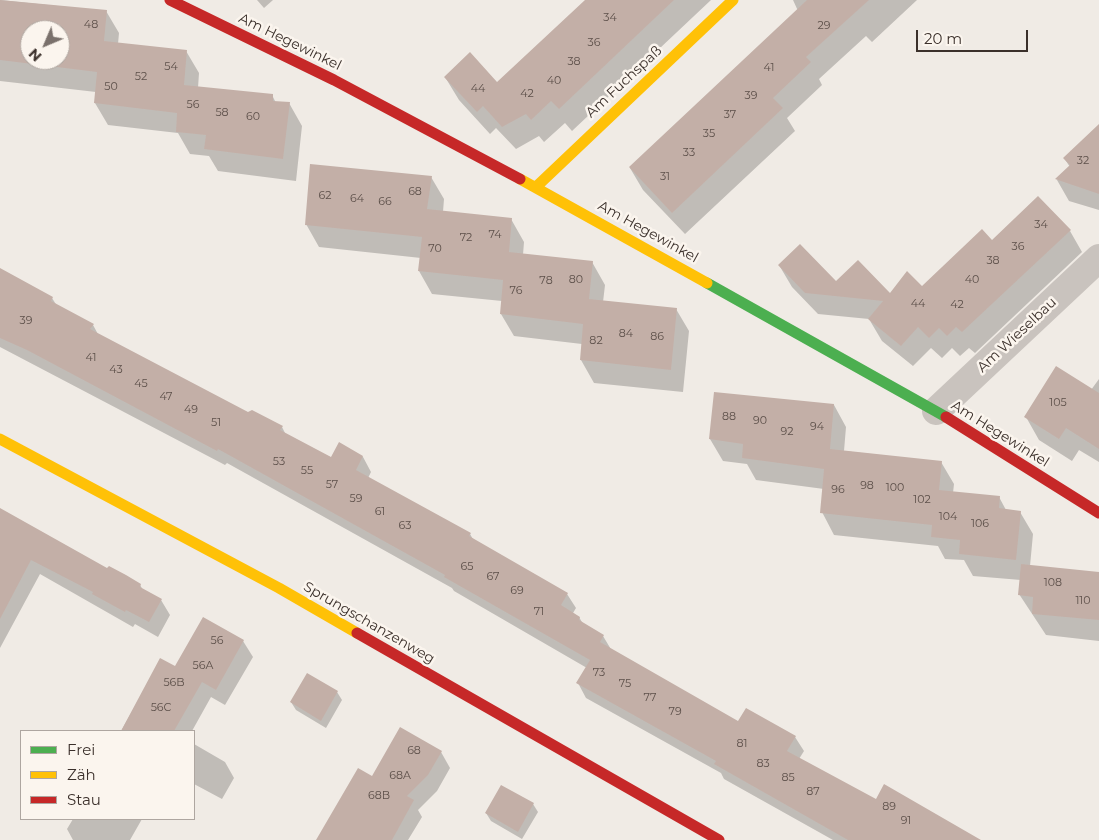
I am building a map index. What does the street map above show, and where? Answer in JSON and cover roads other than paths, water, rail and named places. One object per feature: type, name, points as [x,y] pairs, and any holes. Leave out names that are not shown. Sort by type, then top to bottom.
[{"type":"street","name":"Am Hegewinkel","points":[[170,0],[334,80],[536,187],[936,412],[1099,514]]},
{"type":"street","name":"Am Fuchspaß","points":[[536,187],[733,0]]},
{"type":"street","name":"Am Wieselbau","points":[[936,412],[1099,258]]},
{"type":"street","name":"Sprungschanzenweg","points":[[0,439],[279,588],[719,840]]}]
